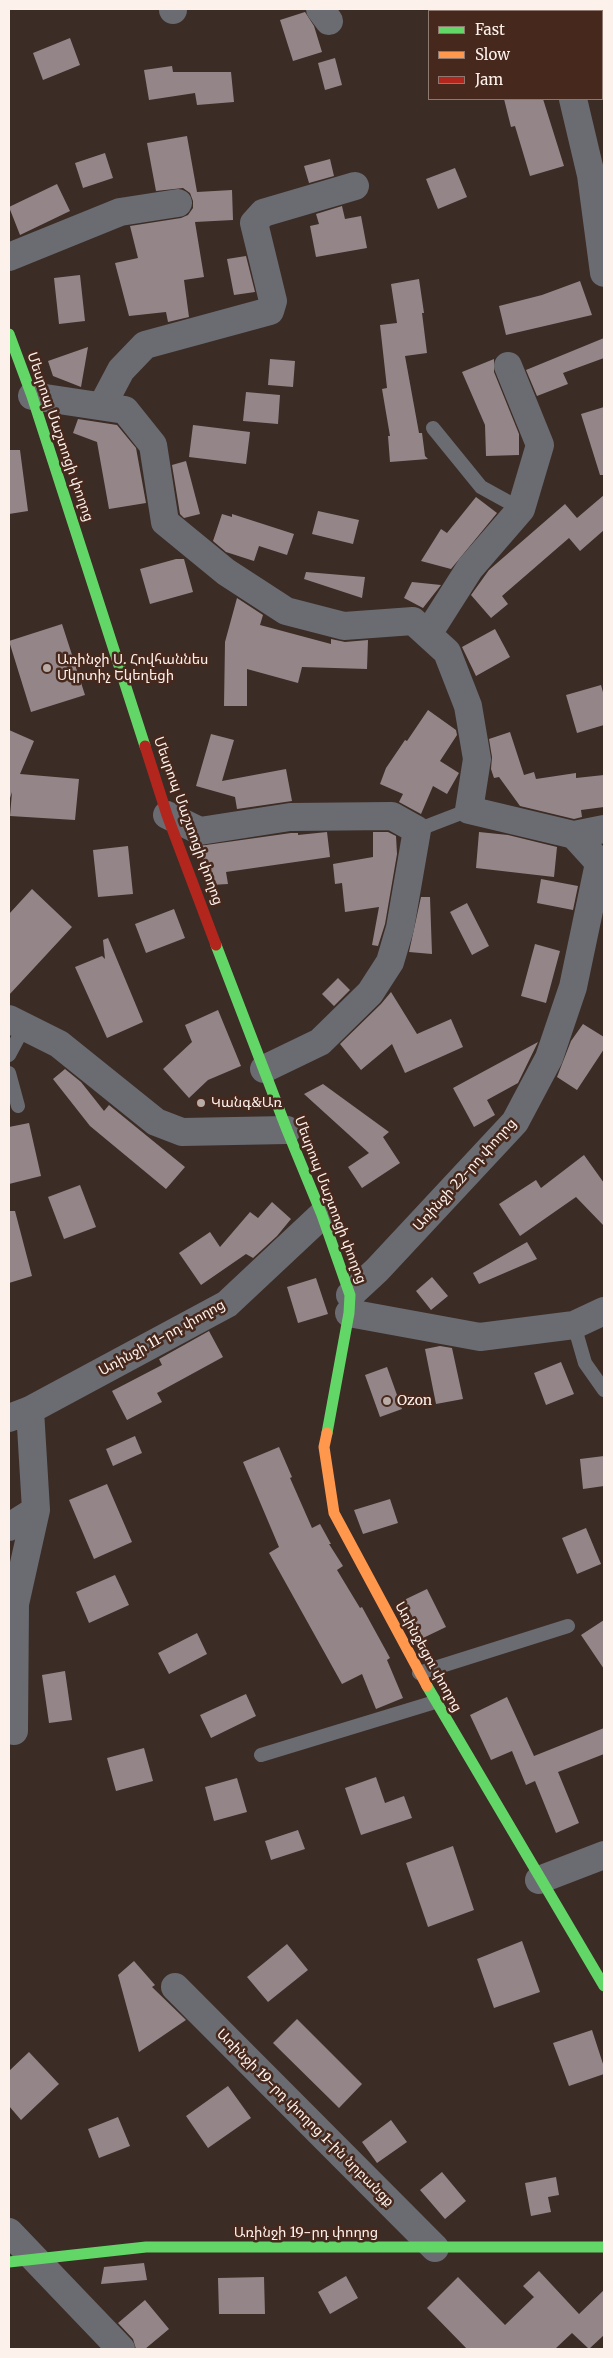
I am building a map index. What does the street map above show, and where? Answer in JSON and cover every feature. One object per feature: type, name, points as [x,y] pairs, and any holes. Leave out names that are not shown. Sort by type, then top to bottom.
[{"type":"street","points":[[573,100],[591,176],[604,273]]},
{"type":"street","points":[[102,406],[122,370],[145,344],[270,311],[273,301],[254,223],[263,213],[355,186]]},
{"type":"street","points":[[9,257],[120,212],[178,203]]},
{"type":"street","name":"Մեսրոպ Մաշտոցի փողոց","points":[[9,334],[32,396],[167,815],[287,1130],[322,1214],[349,1304]]},
{"type":"street","points":[[428,634],[470,568],[521,509],[540,445],[508,366]]},
{"type":"street","points":[[32,396],[124,410],[153,445],[165,522],[226,572],[286,611],[344,626],[413,621],[428,634],[447,652],[468,706],[477,759],[469,810],[574,834],[604,829]]},
{"type":"street","points":[[167,815],[200,831],[290,816],[392,816],[417,830],[400,928],[390,962],[370,993],[320,1042],[264,1069]]},
{"type":"street","points":[[574,834],[601,866]]},
{"type":"street","name":"Առինջի 22-րդ փողոց","points":[[349,1304],[377,1270],[515,1122],[549,1058],[573,987],[601,866]]},
{"type":"street","points":[[16,1023],[59,1044],[156,1122],[182,1132],[287,1130]]},
{"type":"street","name":"Առինջի 11-րդ փողոց","points":[[20,1414],[227,1304],[322,1214]]},
{"type":"street","points":[[349,1304],[480,1338],[574,1325],[604,1311]]},
{"type":"street","name":"Առինջեցու փողոց","points":[[349,1304],[324,1447],[334,1512],[435,1702],[539,1880],[604,1986]]},
{"type":"street","points":[[14,1731],[15,1604],[36,1510],[20,1414]]},
{"type":"street","points":[[9,1527],[36,1510]]},
{"type":"street","points":[[539,1880],[604,1855]]},
{"type":"street","name":"Առինջի 19-րդ փողոց 1-ին նրբանցք","points":[[175,1987],[435,2248]]},
{"type":"street","points":[[9,2232],[22,2260],[121,2349]]},
{"type":"street","name":"Առինջի 19-րդ փողոց","points":[[22,2260],[146,2247],[604,2247]]},
{"type":"lane","points":[[433,428],[482,487],[521,509]]},
{"type":"lane","points":[[417,830],[469,810]]},
{"type":"lane","points":[[9,1055],[16,1023]]},
{"type":"lane","points":[[9,1073],[18,1106]]},
{"type":"lane","points":[[574,1325],[585,1363],[604,1390]]},
{"type":"lane","points":[[419,1673],[568,1626]]},
{"type":"lane","points":[[260,1756],[435,1702]]},
{"type":"building","points":[[305,12],[314,26],[322,52],[293,61],[280,20]]},
{"type":"building","points":[[70,38],[80,65],[43,80],[33,53]]},
{"type":"building","points":[[335,58],[342,85],[325,90],[318,63]]},
{"type":"building","points":[[172,66],[173,72],[231,72],[234,102],[197,105],[195,93],[149,100],[144,70]]},
{"type":"building","points":[[504,100],[543,100],[564,166],[530,176],[515,126],[511,127]]},
{"type":"building","points":[[187,136],[197,192],[232,190],[233,220],[195,222],[204,277],[184,280],[189,317],[168,322],[166,312],[129,316],[115,263],[138,258],[130,226],[181,218],[188,215],[193,208],[190,193],[183,188],[156,191],[147,143]]},
{"type":"building","points":[[105,153],[113,178],[83,188],[75,163]]},
{"type":"building","points":[[330,159],[334,176],[309,183],[304,166]]},
{"type":"building","points":[[455,168],[467,197],[438,209],[426,179]]},
{"type":"building","points":[[57,184],[70,211],[20,235],[9,207]]},
{"type":"building","points":[[342,206],[345,219],[361,216],[367,248],[316,257],[310,226],[319,224],[316,214]]},
{"type":"building","points":[[246,256],[255,292],[234,295],[227,259]]},
{"type":"building","points":[[80,275],[85,321],[59,324],[54,278]]},
{"type":"building","points":[[419,279],[427,353],[405,356],[419,433],[422,433],[425,456],[428,459],[390,462],[388,436],[390,436],[382,389],[387,388],[380,325],[397,323],[391,284]]},
{"type":"building","points":[[580,281],[592,315],[506,335],[499,306],[542,295]]},
{"type":"building","points":[[604,338],[604,358],[563,373],[568,384],[537,396],[526,370]]},
{"type":"building","points":[[88,347],[81,387],[53,376],[48,361]]},
{"type":"building","points":[[270,359],[295,361],[293,387],[268,385]]},
{"type":"building","points":[[494,359],[494,372],[519,434],[519,455],[486,456],[485,425],[462,372]]},
{"type":"building","points":[[246,392],[280,395],[278,424],[243,421]]},
{"type":"building","points":[[604,407],[604,475],[600,475],[581,414]]},
{"type":"building","points":[[78,419],[117,425],[136,448],[146,503],[109,509],[97,442],[73,433]]},
{"type":"building","points":[[193,425],[250,432],[246,464],[189,457]]},
{"type":"building","points":[[9,450],[20,450],[28,511],[9,514]]},
{"type":"building","points":[[186,461],[200,514],[184,518],[180,514],[172,465]]},
{"type":"building","points":[[604,495],[604,530],[580,551],[569,538],[502,596],[508,604],[491,618],[471,595],[489,570],[565,504],[577,518]]},
{"type":"building","points":[[476,497],[497,513],[451,569],[421,561],[441,529],[447,533]]},
{"type":"building","points":[[318,511],[359,520],[353,544],[312,534]]},
{"type":"building","points":[[222,514],[232,517],[232,514],[294,534],[287,555],[259,546],[254,561],[226,552],[213,541]]},
{"type":"building","points":[[176,559],[184,559],[193,592],[150,604],[140,569]]},
{"type":"building","points":[[306,572],[365,577],[362,598],[304,579]]},
{"type":"building","points":[[412,582],[441,585],[423,608],[404,598]]},
{"type":"building","points":[[237,598],[263,615],[260,625],[331,644],[331,639],[345,642],[368,640],[367,669],[302,667],[298,683],[247,669],[247,706],[224,706],[225,642]]},
{"type":"building","name":"Առինջի Ս. Հովհաննես Մկրտիչ Եկեղեցի","points":[[62,624],[85,695],[31,712],[9,641]]},
{"type":"building","points":[[495,629],[510,657],[476,676],[462,647]]},
{"type":"building","points":[[601,685],[604,696],[604,725],[577,733],[566,695]]},
{"type":"building","points":[[428,710],[456,730],[457,735],[440,761],[459,773],[447,794],[433,786],[421,814],[399,802],[403,794],[380,784],[386,768]]},
{"type":"building","points":[[9,730],[34,741],[20,774],[79,779],[75,820],[10,816],[12,792],[9,801]]},
{"type":"building","points":[[510,732],[524,775],[534,772],[536,779],[576,773],[576,778],[604,775],[604,807],[581,810],[582,817],[574,819],[520,806],[499,777],[494,778],[491,769],[492,757],[489,739]]},
{"type":"building","points":[[211,734],[234,740],[222,781],[286,769],[292,801],[237,809],[235,797],[196,786]]},
{"type":"building","points":[[327,832],[330,857],[226,872],[228,884],[211,885],[199,846],[291,833],[298,833],[298,835]]},
{"type":"building","points":[[373,832],[388,832],[396,836],[397,854],[385,924],[378,946],[372,945],[379,907],[345,912],[342,883],[335,884],[333,864],[373,857]]},
{"type":"building","points":[[479,832],[508,835],[557,847],[554,877],[476,868]]},
{"type":"building","points":[[128,846],[133,894],[98,897],[93,850]]},
{"type":"building","points":[[541,879],[578,886],[573,910],[537,903]]},
{"type":"building","points":[[32,889],[72,927],[9,995],[9,914]]},
{"type":"building","points":[[421,897],[430,897],[432,954],[409,952]]},
{"type":"building","points":[[467,903],[489,946],[472,955],[450,912]]},
{"type":"building","points":[[174,909],[185,938],[146,953],[135,924]]},
{"type":"building","points":[[108,938],[143,1022],[107,1038],[75,967],[102,956],[105,959],[103,940]]},
{"type":"building","points":[[535,944],[560,951],[546,1003],[521,996]]},
{"type":"building","points":[[338,978],[350,990],[334,1006],[322,994]]},
{"type":"building","points":[[391,992],[417,1034],[451,1019],[463,1047],[405,1073],[392,1044],[361,1070],[340,1044]]},
{"type":"building","points":[[218,1010],[241,1066],[208,1080],[189,1098],[163,1069],[192,1042],[185,1025]]},
{"type":"building","points":[[583,1024],[604,1037],[604,1049],[577,1090],[557,1077],[571,1041]]},
{"type":"building","points":[[538,1042],[518,1083],[487,1100],[495,1115],[474,1127],[453,1088]]},
{"type":"building","points":[[65,1069],[81,1082],[104,1111],[109,1105],[185,1167],[166,1189],[90,1126],[53,1079]]},
{"type":"building","points":[[323,1084],[389,1132],[383,1137],[400,1163],[362,1188],[348,1167],[369,1153],[304,1094]]},
{"type":"building","points":[[29,1123],[41,1176],[9,1184],[9,1127]]},
{"type":"building","points":[[584,1155],[604,1183],[604,1226],[576,1197],[520,1236],[499,1204],[536,1180],[541,1188]]},
{"type":"building","points":[[80,1185],[96,1227],[64,1239],[48,1197]]},
{"type":"building","points":[[272,1202],[291,1219],[277,1236],[253,1258],[246,1254],[201,1285],[179,1253],[210,1232],[220,1247],[250,1212],[258,1218]]},
{"type":"building","points":[[9,1211],[15,1211],[32,1276],[9,1283]]},
{"type":"building","points":[[527,1242],[537,1259],[479,1284],[473,1273]]},
{"type":"building","points":[[432,1277],[448,1296],[431,1310],[416,1291]]},
{"type":"building","points":[[316,1278],[328,1314],[298,1323],[287,1287]]},
{"type":"building","points":[[209,1331],[223,1357],[157,1393],[162,1402],[127,1420],[112,1391],[162,1365],[159,1359]]},
{"type":"building","points":[[440,1346],[452,1348],[463,1399],[436,1404],[425,1349]]},
{"type":"building","points":[[561,1362],[574,1394],[546,1405],[534,1373]]},
{"type":"building","points":[[387,1367],[402,1409],[380,1417],[365,1375]]},
{"type":"building","points":[[135,1436],[142,1453],[113,1466],[106,1449]]},
{"type":"building","points":[[279,1447],[292,1477],[290,1478],[312,1528],[320,1524],[331,1544],[329,1544],[343,1566],[337,1570],[360,1608],[362,1607],[390,1658],[387,1660],[403,1698],[376,1709],[362,1674],[342,1684],[269,1553],[279,1547],[243,1462]]},
{"type":"building","points":[[604,1456],[604,1486],[583,1489],[580,1459]]},
{"type":"building","points":[[107,1484],[132,1542],[94,1559],[69,1500]]},
{"type":"building","points":[[390,1499],[398,1523],[363,1534],[354,1510]]},
{"type":"building","points":[[586,1528],[601,1564],[577,1574],[562,1538]]},
{"type":"building","points":[[115,1575],[129,1605],[89,1623],[76,1592]]},
{"type":"building","points":[[427,1589],[446,1627],[423,1638],[404,1600]]},
{"type":"building","points":[[604,1620],[604,1669],[581,1635]]},
{"type":"building","points":[[197,1633],[207,1654],[169,1674],[158,1653]]},
{"type":"building","points":[[65,1671],[72,1720],[49,1723],[42,1675]]},
{"type":"building","points":[[246,1694],[256,1716],[211,1738],[200,1715]]},
{"type":"building","points":[[507,1697],[534,1756],[604,1728],[604,1754],[558,1772],[579,1823],[556,1833],[535,1781],[526,1785],[512,1751],[491,1760],[470,1715]]},
{"type":"building","points":[[144,1748],[153,1781],[116,1791],[107,1758]]},
{"type":"building","points":[[376,1777],[385,1803],[404,1796],[412,1818],[361,1835],[345,1788]]},
{"type":"building","points":[[237,1778],[247,1812],[214,1821],[205,1787]]},
{"type":"building","points":[[298,1830],[305,1849],[271,1860],[265,1841]]},
{"type":"building","points":[[453,1846],[474,1910],[428,1927],[406,1863]]},
{"type":"building","points":[[522,1941],[540,1992],[494,2008],[477,1959]]},
{"type":"building","points":[[287,1944],[308,1970],[268,2002],[247,1977]]},
{"type":"building","points":[[134,1961],[155,1985],[152,1987],[186,2020],[139,2052],[118,1975]]},
{"type":"building","points":[[297,2019],[362,2084],[339,2108],[273,2043]]},
{"type":"building","points":[[592,2030],[604,2067],[604,2074],[569,2086],[553,2043]]},
{"type":"building","points":[[29,2052],[59,2084],[21,2120],[9,2106],[9,2071]]},
{"type":"building","points":[[228,2086],[251,2118],[208,2148],[186,2116]]},
{"type":"building","points":[[118,2117],[130,2146],[99,2158],[88,2129]]},
{"type":"building","points":[[391,2120],[407,2142],[377,2163],[362,2142]]},
{"type":"building","points":[[442,2172],[466,2201],[445,2219],[420,2190]]},
{"type":"building","points":[[556,2177],[559,2195],[548,2197],[551,2212],[531,2216],[525,2183]]},
{"type":"building","points":[[144,2263],[147,2280],[101,2284],[104,2267]]},
{"type":"building","points":[[539,2271],[579,2314],[604,2290],[604,2335],[589,2349],[572,2333],[555,2349],[467,2349],[427,2308],[458,2277],[505,2325],[534,2297],[523,2286]]},
{"type":"building","points":[[346,2276],[358,2298],[330,2314],[318,2292]]},
{"type":"building","points":[[264,2277],[265,2314],[219,2314],[218,2278]]},
{"type":"building","points":[[145,2300],[169,2329],[145,2349],[136,2349],[133,2339],[118,2323]]},
{"type":"traffic: fast","points":[[9,334],[32,396],[145,746]]},
{"type":"traffic: fast","points":[[216,945],[287,1130],[322,1215],[350,1295],[349,1313],[327,1433]]},
{"type":"traffic: fast","points":[[427,1686],[604,1986]]},
{"type":"traffic: fast","points":[[9,2262],[146,2247],[604,2247]]},
{"type":"traffic: slow","points":[[327,1433],[324,1447],[334,1513],[427,1686]]},
{"type":"traffic: jam","points":[[145,746],[167,815],[216,945]]},
{"type":"place","name":"Առինջի Ս. Հովհաննես Մկրտիչ Եկեղեցի","points":[[47,668]]},
{"type":"place","name":"Կանգ&Առ","points":[[201,1103]]},
{"type":"place","name":"Ozon","points":[[387,1401]]}]
